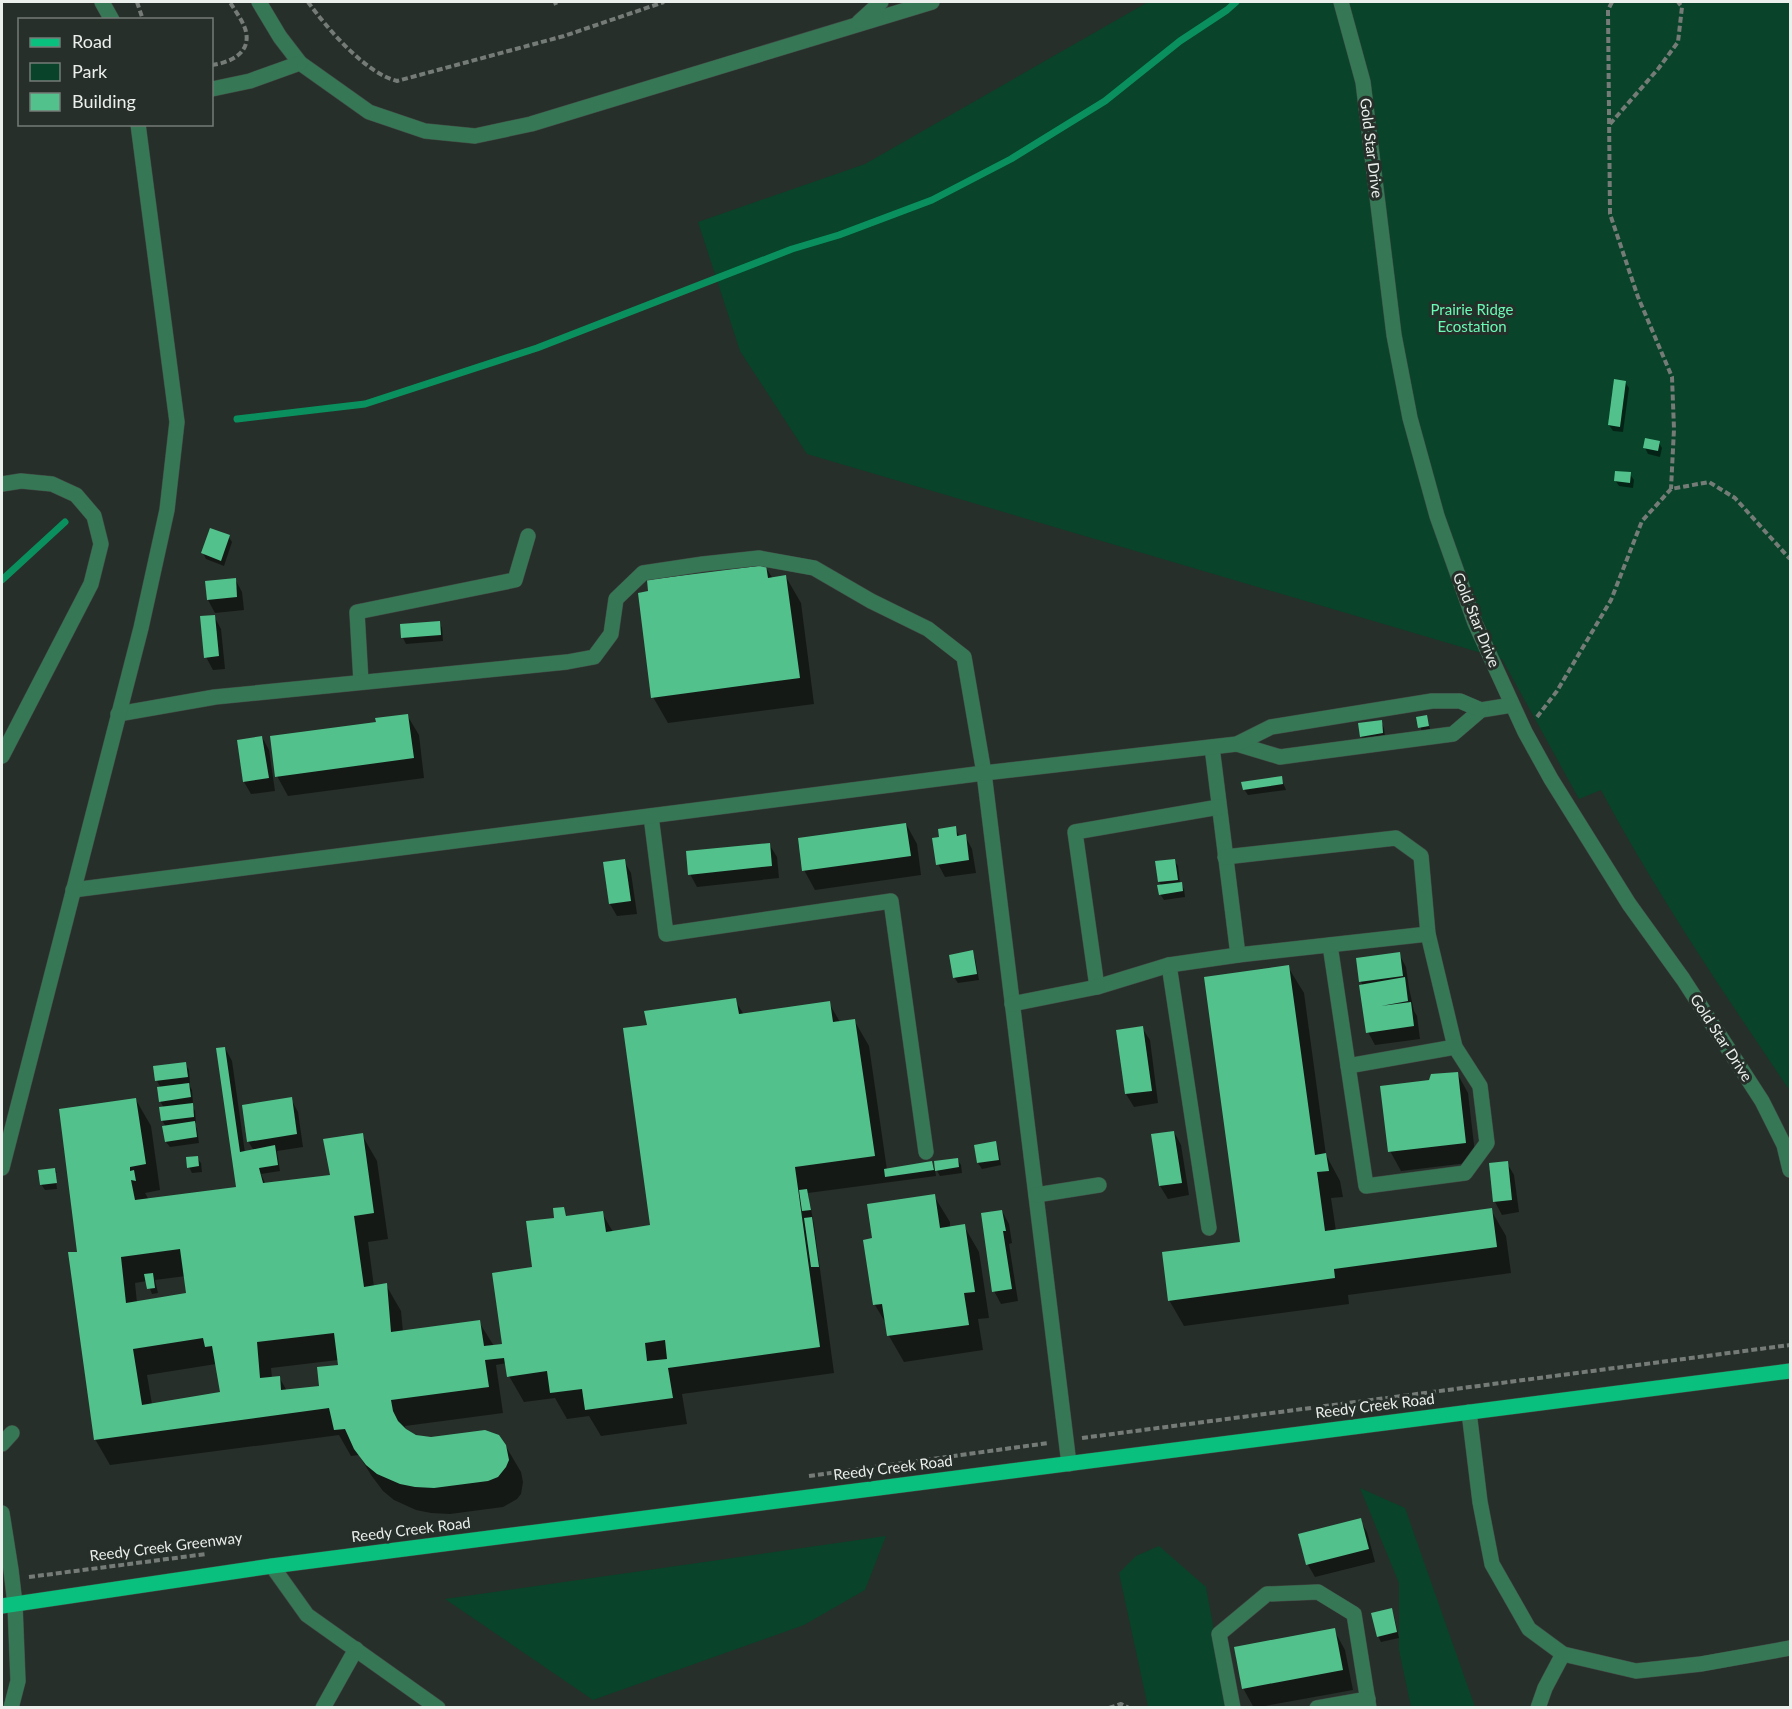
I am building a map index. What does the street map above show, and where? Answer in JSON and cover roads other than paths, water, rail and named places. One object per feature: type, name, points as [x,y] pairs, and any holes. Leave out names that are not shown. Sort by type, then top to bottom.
[{"type":"main road","name":"Reedy Creek Road","points":[[8,1605],[272,1566],[1791,1371]]},
{"type":"street","points":[[102,2],[111,18]]},
{"type":"street","points":[[259,2],[280,37],[300,63],[369,112],[425,131],[475,136],[531,124],[932,2]]},
{"type":"street","points":[[856,25],[881,2]]},
{"type":"street","name":"Gold Star Drive","points":[[1341,2],[1363,82],[1392,324],[1410,418],[1441,527],[1475,623],[1525,732],[1568,807],[1629,904],[1683,979],[1762,1101],[1784,1145],[1791,1170]]},
{"type":"street","points":[[213,89],[250,81],[300,63]]},
{"type":"street","points":[[2,1168],[141,628],[167,510],[177,422],[138,126]]},
{"type":"street","points":[[2,484],[21,481],[52,484],[76,495],[94,516],[101,544],[91,584],[2,756]]},
{"type":"street","points":[[362,682],[357,612],[515,580],[528,536]]},
{"type":"street","points":[[118,714],[215,697],[567,662],[594,657],[610,634],[616,599],[643,573],[759,558],[814,568],[871,601],[928,629],[964,657],[984,773],[1069,1464]]},
{"type":"street","points":[[73,890],[984,773],[1237,744],[1271,727],[1432,701],[1460,701],[1481,710]]},
{"type":"street","points":[[1237,744],[1280,757],[1453,734],[1481,710],[1512,705]]},
{"type":"street","points":[[1212,747],[1238,955]]},
{"type":"street","points":[[1097,987],[1075,832],[1219,807]]},
{"type":"street","points":[[651,816],[666,934],[891,901],[926,1152]]},
{"type":"street","points":[[1226,857],[1396,838],[1421,856],[1428,934],[1455,1047],[1480,1086],[1487,1143],[1465,1173],[1366,1186],[1330,945]]},
{"type":"street","points":[[1012,1004],[1097,987],[1169,966],[1238,955],[1428,934]]},
{"type":"street","points":[[1169,966],[1209,1228]]},
{"type":"street","points":[[1348,1066],[1455,1047]]},
{"type":"street","points":[[1036,1195],[1099,1185]]},
{"type":"street","points":[[1469,1412],[1480,1502],[1492,1564],[1529,1629],[1563,1654],[1636,1671],[1701,1664],[1791,1648]]},
{"type":"street","points":[[2,1513],[12,1579],[8,1605],[18,1681],[11,1707]]},
{"type":"street","points":[[272,1566],[307,1615],[438,1707]]},
{"type":"street","points":[[1233,1707],[1219,1634],[1267,1594],[1318,1592],[1354,1614],[1368,1703],[1317,1707]]},
{"type":"street","points":[[323,1707],[356,1649]]},
{"type":"street","points":[[1538,1707],[1563,1654]]},
{"type":"waterway","points":[[237,419],[365,404],[537,348],[792,249],[839,235],[932,200],[1011,159],[1105,101],[1180,41],[1236,2]]},
{"type":"waterway","points":[[2,580],[65,522]]},
{"type":"park label","name":"Prairie Ridge Ecostation","points":[[1472,318]]}]
